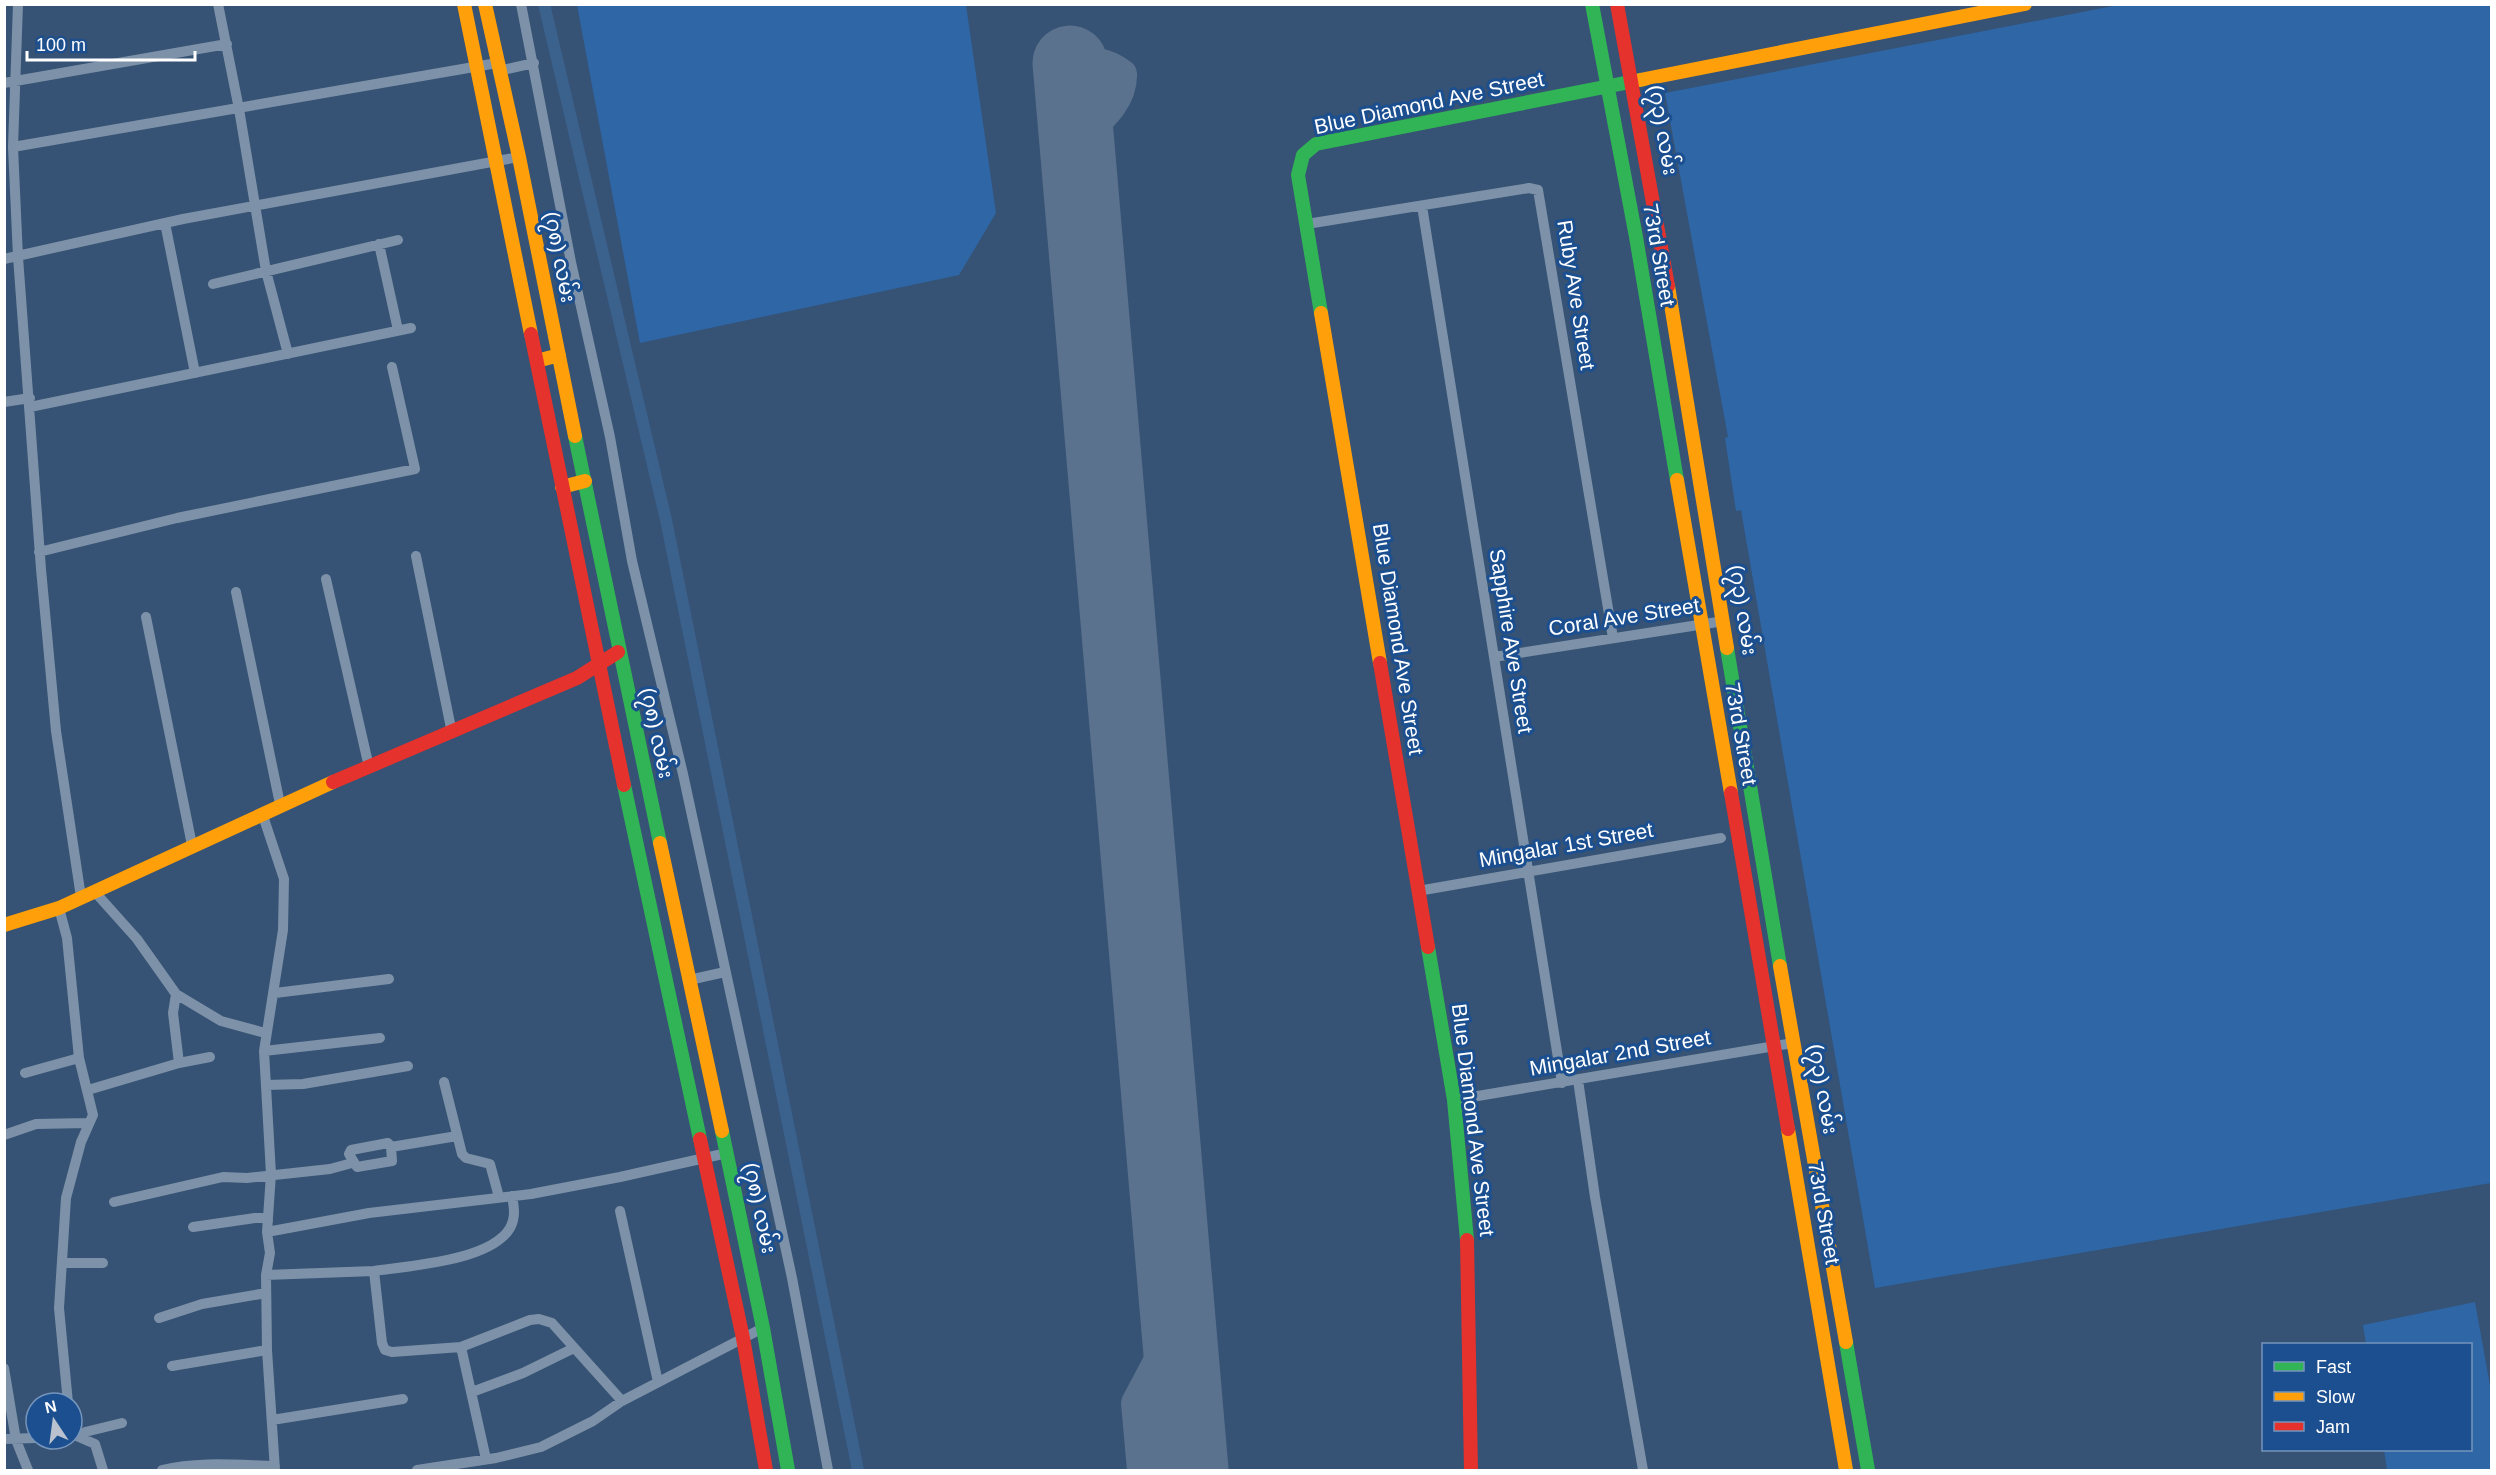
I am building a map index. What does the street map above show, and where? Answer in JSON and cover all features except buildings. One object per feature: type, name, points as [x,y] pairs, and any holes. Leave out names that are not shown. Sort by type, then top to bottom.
[{"type":"main road","name":"(၇၈) လမ်း","points":[[464,4],[597,666],[743,1338],[766,1470]]},
{"type":"main road","name":"(၇၈) လမ်း","points":[[485,4],[497,67],[519,157],[618,652],[727,1152],[763,1328],[788,1470]]},
{"type":"main road","name":"73rd Street","points":[[1592,4],[1636,237],[1846,1470]]},
{"type":"main road","name":"(၇၃) လမ်း","points":[[1617,4],[1634,82],[1793,1043],[1868,1470]]},
{"type":"main road","name":"Blue Diamond Ave Street","points":[[1471,1470],[1469,1258],[1454,1100],[1298,175],[1303,155],[1316,144],[2025,4]]},
{"type":"main road","points":[[1636,237],[1659,234]]},
{"type":"main road","points":[[537,361],[558,355]]},
{"type":"main road","points":[[562,487],[585,481]]},
{"type":"main road","points":[[4,925],[59,908],[280,804],[452,732],[597,666],[618,652]]},
{"type":"street","points":[[218,4],[239,109],[266,271],[288,354]]},
{"type":"street","points":[[521,4],[571,262],[610,437],[632,561],[683,774],[792,1278],[828,1470]]},
{"type":"street","points":[[21,5],[9,82],[18,256],[39,552],[56,731],[88,894],[137,939],[176,994],[221,1021],[265,1033]]},
{"type":"street","points":[[9,82],[227,44]]},
{"type":"street","points":[[13,147],[476,66],[497,67],[534,63]]},
{"type":"street","points":[[4,259],[165,223],[519,157]]},
{"type":"street","name":"Ruby Ave Street","points":[[1307,224],[1528,188],[1540,192],[1613,638]]},
{"type":"street","name":"Sapphire Ave Street","points":[[1422,206],[1562,1083]]},
{"type":"street","points":[[165,223],[195,373]]},
{"type":"street","points":[[213,284],[398,240]]},
{"type":"street","points":[[379,244],[398,330]]},
{"type":"street","points":[[4,402],[30,402],[195,373],[411,328]]},
{"type":"street","points":[[39,552],[177,518],[415,469],[392,367]]},
{"type":"street","points":[[416,556],[452,732]]},
{"type":"street","points":[[326,579],[369,767]]},
{"type":"street","points":[[236,592],[280,804]]},
{"type":"street","points":[[146,617],[192,845]]},
{"type":"street","name":"Coral Ave Street","points":[[1494,657],[1724,621]]},
{"type":"street","points":[[162,1470],[180,1466],[215,1464],[275,1468],[267,1350],[266,1275],[270,1253],[268,1227],[271,1174],[264,1050],[283,930],[284,879],[262,813]]},
{"type":"street","name":"Mingalar 1st Street","points":[[1418,891],[1722,838]]},
{"type":"street","points":[[59,908],[67,938],[79,1058],[93,1115],[88,1123],[66,1198],[64,1263],[59,1308],[67,1391]]},
{"type":"street","points":[[689,980],[725,972]]},
{"type":"street","points":[[274,993],[389,979]]},
{"type":"street","points":[[176,994],[172,1013],[179,1063]]},
{"type":"street","points":[[264,1050],[380,1038]]},
{"type":"street","name":"Mingalar 2nd Street","points":[[1454,1100],[1793,1043]]},
{"type":"street","points":[[88,1090],[179,1063],[210,1057]]},
{"type":"street","points":[[25,1073],[79,1058]]},
{"type":"street","points":[[266,1085],[327,1081],[408,1066]]},
{"type":"street","points":[[1578,1080],[1595,1197],[1643,1470]]},
{"type":"street","points":[[444,1082],[462,1154],[466,1158],[490,1164],[499,1197]]},
{"type":"street","points":[[4,1135],[36,1124],[88,1123]]},
{"type":"street","points":[[392,1148],[457,1136]]},
{"type":"street","points":[[389,1143],[392,1148],[392,1161],[357,1167],[352,1163],[349,1155],[351,1150],[389,1143]]},
{"type":"street","points":[[268,1227],[512,1196],[620,1177],[727,1152]]},
{"type":"street","points":[[114,1202],[223,1177],[247,1178],[330,1169],[352,1163]]},
{"type":"street","points":[[266,1275],[374,1270],[437,1262],[491,1244],[510,1228],[515,1214],[512,1196]]},
{"type":"street","points":[[620,1211],[658,1382]]},
{"type":"street","points":[[193,1227],[264,1218],[268,1227]]},
{"type":"street","points":[[64,1263],[103,1263]]},
{"type":"street","points":[[374,1270],[385,1350],[435,1351],[461,1347],[539,1319],[552,1323],[621,1401]]},
{"type":"street","points":[[159,1318],[202,1304],[266,1293]]},
{"type":"street","points":[[417,1470],[485,1463],[542,1447],[593,1421],[621,1401],[763,1328]]},
{"type":"street","points":[[461,1347],[485,1463]]},
{"type":"street","points":[[472,1392],[523,1373],[574,1348]]},
{"type":"street","points":[[172,1366],[267,1350]]},
{"type":"street","points":[[4,1368],[10,1439],[28,1470]]},
{"type":"street","points":[[272,1420],[403,1399]]},
{"type":"street","points":[[84,1432],[122,1423]]},
{"type":"street","points":[[84,1438],[95,1443],[103,1470]]},
{"type":"shaded area","points":[[577,5],[966,5],[996,213],[959,275],[640,343]]},
{"type":"shaded area","points":[[2118,5],[2491,5],[2491,1183],[1875,1288],[1741,510],[1736,511],[1725,438],[1728,437],[1665,93]]},
{"type":"shaded area","points":[[2475,1302],[2491,1391],[2491,1470],[2387,1470],[2384,1451],[2472,1451],[2472,1343],[2366,1343],[2363,1325]]},
{"type":"waterway","points":[[544,4],[666,520],[858,1470]]},
{"type":"taxiway","points":[[1070,63],[1103,64],[1122,74],[1118,94],[1113,103],[1077,142]]},
{"type":"taxiway","points":[[1142,1470],[1136,1403],[1179,1322]]},
{"type":"runway","points":[[1070,63],[1191,1470]]},
{"type":"traffic: fast","points":[[1592,4],[1636,237],[1677,480]]},
{"type":"traffic: fast","points":[[1321,313],[1298,175],[1303,155],[1316,144],[1640,80]]},
{"type":"traffic: fast","points":[[575,436],[660,843]]},
{"type":"traffic: fast","points":[[1727,648],[1780,966]]},
{"type":"traffic: fast","points":[[624,785],[700,1139]]},
{"type":"traffic: fast","points":[[1428,947],[1454,1100],[1467,1240]]},
{"type":"traffic: fast","points":[[722,1131],[763,1328],[788,1470]]},
{"type":"traffic: fast","points":[[1846,1342],[1868,1470]]},
{"type":"traffic: slow","points":[[464,4],[531,334]]},
{"type":"traffic: slow","points":[[485,4],[519,157],[575,436]]},
{"type":"traffic: slow","points":[[1640,80],[2025,4]]},
{"type":"traffic: slow","points":[[1668,286],[1727,648]]},
{"type":"traffic: slow","points":[[1321,313],[1380,663]]},
{"type":"traffic: slow","points":[[537,361],[559,355]]},
{"type":"traffic: slow","points":[[1677,480],[1731,793]]},
{"type":"traffic: slow","points":[[562,487],[585,481]]},
{"type":"traffic: slow","points":[[4,925],[59,908],[333,782]]},
{"type":"traffic: slow","points":[[660,843],[722,1131]]},
{"type":"traffic: slow","points":[[1780,966],[1846,1342]]},
{"type":"traffic: slow","points":[[1788,1129],[1846,1470]]},
{"type":"traffic: jam","points":[[1617,4],[1668,286]]},
{"type":"traffic: jam","points":[[531,334],[624,785]]},
{"type":"traffic: jam","points":[[333,782],[577,678],[618,652]]},
{"type":"traffic: jam","points":[[1380,663],[1428,947]]},
{"type":"traffic: jam","points":[[1731,793],[1788,1129]]},
{"type":"traffic: jam","points":[[700,1139],[743,1338],[766,1470]]},
{"type":"traffic: jam","points":[[1467,1240],[1471,1470]]}]
